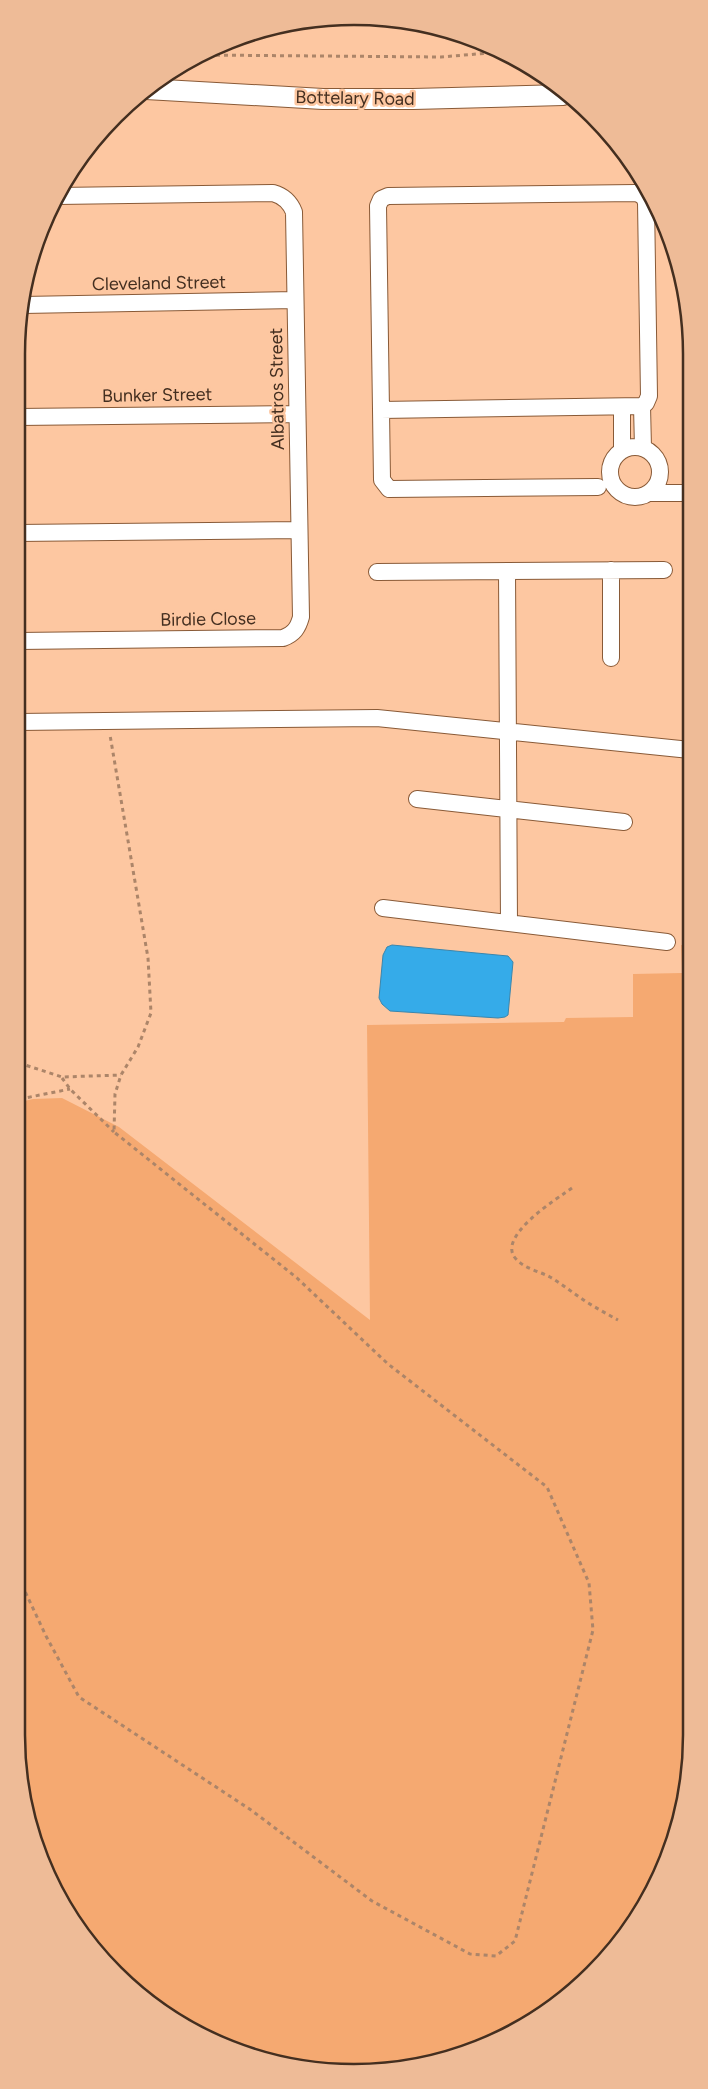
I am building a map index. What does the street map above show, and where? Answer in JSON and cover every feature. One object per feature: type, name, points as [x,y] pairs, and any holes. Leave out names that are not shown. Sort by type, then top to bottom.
[{"type":"main road","name":"Bottelary Road","points":[[157,91],[341,99],[557,95]]},
{"type":"street","points":[[598,487],[389,489],[382,480],[379,202],[388,196],[636,192],[642,195]]},
{"type":"street","name":"Albatros Street","points":[[65,196],[273,193],[280,195],[292,206],[294,212],[299,530]]},
{"type":"street","points":[[381,410],[642,406],[646,403],[649,396],[646,203]]},
{"type":"street","name":"Cleveland Street","points":[[29,305],[295,300]]},
{"type":"street","points":[[622,406],[622,450]]},
{"type":"street","points":[[642,406],[643,448]]},
{"type":"street","name":"Bunker Street","points":[[25,417],[297,414]]},
{"type":"street","points":[[649,493],[658,483],[660,476],[659,462],[650,451],[643,448],[622,450],[613,460],[611,466],[611,479],[618,491],[630,497],[649,493],[683,493]]},
{"type":"street","points":[[660,476],[667,486],[683,492]]},
{"type":"street","points":[[25,533],[299,530]]},
{"type":"street","name":"Birdie Close","points":[[25,641],[283,638],[290,636],[295,631],[301,617],[299,530]]},
{"type":"street","points":[[611,570],[611,658]]},
{"type":"street","points":[[377,572],[664,570]]},
{"type":"street","points":[[507,571],[509,923]]},
{"type":"street","points":[[25,722],[355,717],[683,749]]},
{"type":"street","points":[[416,799],[624,822]]},
{"type":"street","points":[[383,908],[666,942]]},
{"type":"path","points":[[217,55],[441,57],[487,53]]},
{"type":"path","points":[[107,720],[148,958],[151,1013],[138,1047],[121,1075],[115,1094],[114,1132]]},
{"type":"path","points":[[25,1065],[62,1077],[121,1075]]},
{"type":"path","points":[[25,1591],[46,1636],[79,1697],[251,1810],[372,1900],[470,1954],[496,1956],[515,1941],[593,1630],[589,1582],[547,1488],[388,1364],[297,1278],[114,1132],[70,1089],[62,1077]]},
{"type":"path","points":[[25,1098],[70,1089]]},
{"type":"path","points":[[572,1188],[531,1218],[514,1240],[512,1250],[515,1258],[522,1265],[548,1276],[618,1320]]},
{"type":"shaded area","points":[[681,945],[683,945],[683,1735],[677,1799],[666,1841],[658,1861],[628,1918],[587,1968],[537,2009],[480,2039],[460,2047],[418,2058],[354,2064],[290,2058],[248,2047],[228,2039],[189,2020],[154,1996],[121,1968],[93,1935],[80,1918],[59,1881],[42,1841],[31,1799],[25,1735],[25,1101],[62,1098],[119,1127],[370,1320],[367,1025],[564,1022],[566,1018],[633,1017],[633,974],[682,973]]},
{"type":"water","points":[[392,945],[508,956],[513,962],[508,1015],[498,1018],[390,1011],[382,1004],[379,998],[383,955],[387,947]]}]
